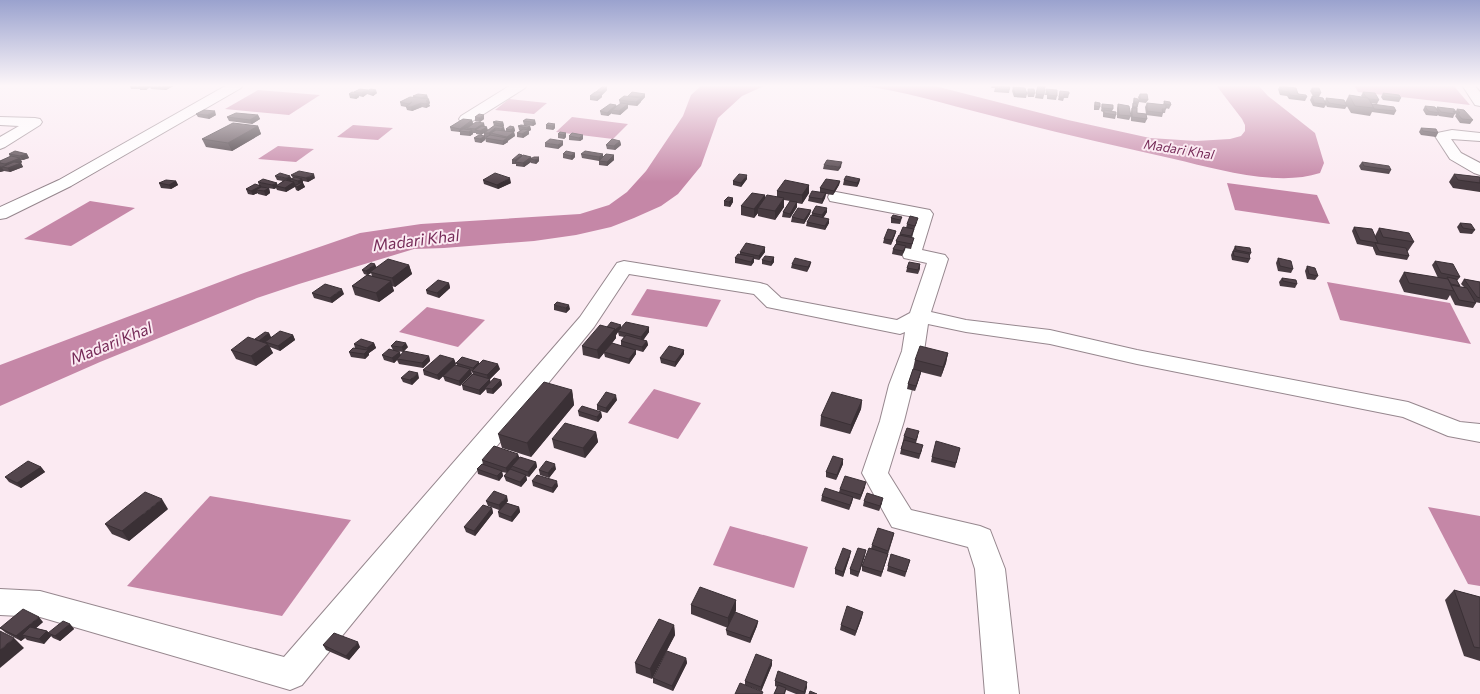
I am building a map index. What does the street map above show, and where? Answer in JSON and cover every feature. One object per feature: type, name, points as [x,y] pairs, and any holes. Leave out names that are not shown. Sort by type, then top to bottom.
[{"type":"street","points":[[0,214],[8,204],[64,183],[179,117]]},
{"type":"street","points":[[0,121],[35,122],[0,144]]},
{"type":"street","points":[[1480,137],[1452,134],[1442,136],[1455,156],[1480,170]]},
{"type":"street","points":[[836,198],[924,214],[911,254],[938,259],[919,316],[913,351],[901,385],[892,421],[875,473],[902,519],[980,538],[990,569],[1002,694]]},
{"type":"street","points":[[0,602],[40,604],[290,674],[587,322],[624,267],[760,289],[774,303],[900,327],[919,316],[966,326],[1050,337],[1137,358],[1408,410],[1457,430],[1480,433]]},
{"type":"water","points":[[572,117],[628,124],[613,139],[556,132]]},
{"type":"water","name":"Madari Khal","points":[[682,117],[719,117],[701,166],[678,194],[661,206],[634,218],[611,227],[576,235],[534,241],[414,249],[257,298],[100,362],[0,406],[0,365],[241,274],[360,233],[421,224],[580,214],[609,205],[627,192],[646,171]]},
{"type":"water","name":"Madari Khal","points":[[998,117],[1058,117],[1150,138],[1196,141],[1230,139],[1241,136],[1245,131],[1245,125],[1241,117],[1295,117],[1315,133],[1324,163],[1320,173],[1303,177],[1285,178],[1247,175],[1228,172]]},
{"type":"water","points":[[353,125],[393,128],[378,140],[337,137]]},
{"type":"water","points":[[278,146],[314,149],[296,162],[258,159]]},
{"type":"water","points":[[1227,183],[1317,195],[1330,224],[1235,210]]},
{"type":"water","points":[[90,201],[135,208],[71,246],[24,239]]},
{"type":"water","points":[[1327,282],[1450,303],[1471,344],[1340,320]]},
{"type":"water","points":[[647,289],[721,300],[707,327],[631,315]]},
{"type":"water","points":[[427,307],[485,320],[458,347],[399,332]]},
{"type":"water","points":[[654,389],[701,403],[678,439],[628,423]]},
{"type":"water","points":[[210,496],[351,520],[282,616],[127,586]]},
{"type":"water","points":[[1428,507],[1480,516],[1480,586],[1468,584]]},
{"type":"water","points":[[730,526],[808,547],[794,588],[713,565]]},
{"type":"building","points":[[230,117],[254,117],[250,120]]},
{"type":"building","points":[[1461,117],[1471,117],[1473,120],[1462,119]]},
{"type":"building","points":[[463,119],[472,120],[460,129],[450,127]]},
{"type":"building","points":[[526,119],[535,120],[532,122],[523,121]]},
{"type":"building","points":[[476,122],[484,123],[475,129],[467,128]]},
{"type":"building","points":[[493,122],[503,122],[500,124]]},
{"type":"building","points":[[233,123],[258,126],[228,143],[202,139]]},
{"type":"building","points":[[548,123],[555,124],[552,126],[546,125]]},
{"type":"building","points":[[495,125],[504,127],[501,129],[495,128],[489,133],[484,133]]},
{"type":"building","points":[[482,126],[487,127],[480,131],[475,130]]},
{"type":"building","points":[[510,126],[514,127],[511,130],[506,129]]},
{"type":"building","points":[[518,126],[530,126],[527,128]]},
{"type":"building","points":[[1421,128],[1436,129],[1438,133],[1423,131]]},
{"type":"building","points":[[463,129],[472,130],[469,132],[459,131]]},
{"type":"building","points":[[523,129],[529,130],[522,134],[517,133]]},
{"type":"building","points":[[496,130],[514,132],[507,137],[491,133]]},
{"type":"building","points":[[560,132],[566,133],[563,135],[558,134]]},
{"type":"building","points":[[572,133],[583,135],[579,138],[569,136]]},
{"type":"building","points":[[479,135],[485,136],[480,139],[474,138]]},
{"type":"building","points":[[490,135],[507,138],[503,141],[485,138]]},
{"type":"building","points":[[550,139],[563,141],[558,145],[545,143]]},
{"type":"building","points":[[612,139],[620,141],[614,146],[606,145]]},
{"type":"building","points":[[15,151],[27,154],[20,156],[9,154]]},
{"type":"building","points":[[566,151],[575,153],[571,156],[563,154]]},
{"type":"building","points":[[585,151],[603,154],[599,157],[581,154]]},
{"type":"building","points":[[519,154],[522,155],[515,160],[512,160]]},
{"type":"building","points":[[606,154],[614,155],[607,162],[599,161]]},
{"type":"building","points":[[523,155],[531,157],[523,163],[515,162]]},
{"type":"building","points":[[11,156],[20,158],[5,164],[0,163],[0,161]]},
{"type":"building","points":[[539,157],[535,160],[530,159]]},
{"type":"building","points":[[827,160],[842,162],[839,167],[824,165]]},
{"type":"building","points":[[14,162],[21,163],[8,168],[2,167]]},
{"type":"building","points":[[1362,162],[1389,166],[1391,170],[1364,166]]},
{"type":"building","points":[[299,171],[314,174],[306,178],[291,175]]},
{"type":"building","points":[[280,173],[290,176],[286,178],[275,176]]},
{"type":"building","points":[[495,173],[510,178],[497,185],[483,180]]},
{"type":"building","points":[[739,174],[747,175],[741,183],[733,181]]},
{"type":"building","points":[[1454,174],[1480,177],[1480,183],[1458,180]]},
{"type":"building","points":[[846,176],[860,179],[857,183],[844,180]]},
{"type":"building","points":[[295,177],[302,179],[298,181],[291,179]]},
{"type":"building","points":[[263,179],[277,183],[272,185],[258,182]]},
{"type":"building","points":[[826,179],[840,181],[834,191],[820,188]]},
{"type":"building","points":[[166,180],[176,181],[169,185],[159,183]]},
{"type":"building","points":[[285,180],[294,182],[285,188],[276,186]]},
{"type":"building","points":[[785,180],[809,185],[802,195],[777,191]]},
{"type":"building","points":[[303,183],[297,187],[294,186]]},
{"type":"building","points":[[255,184],[261,186],[251,191],[246,189]]},
{"type":"building","points":[[261,187],[269,188],[264,191],[256,190]]},
{"type":"building","points":[[812,191],[826,193],[822,199],[809,197]]},
{"type":"building","points":[[752,193],[765,195],[754,209],[741,206]]},
{"type":"building","points":[[767,195],[784,198],[775,211],[758,208]]},
{"type":"building","points":[[728,197],[733,198],[729,202],[724,201]]},
{"type":"building","points":[[790,201],[797,202],[790,214],[783,212]]},
{"type":"building","points":[[816,206],[827,208],[822,215],[812,213]]},
{"type":"building","points":[[798,208],[811,210],[804,220],[792,217]]},
{"type":"building","points":[[811,215],[829,219],[825,226],[807,222]]},
{"type":"building","points":[[893,215],[902,217],[900,220],[891,218]]},
{"type":"building","points":[[910,216],[918,218],[915,226],[907,224]]},
{"type":"building","points":[[1460,223],[1471,224],[1475,230],[1463,228]]},
{"type":"building","points":[[903,227],[914,229],[911,236],[900,234]]},
{"type":"building","points":[[1354,227],[1372,229],[1378,243],[1360,240]]},
{"type":"building","points":[[1379,228],[1409,233],[1414,242],[1383,237]]},
{"type":"building","points":[[888,229],[896,231],[892,240],[884,239]]},
{"type":"building","points":[[899,235],[914,238],[912,244],[896,241]]},
{"type":"building","points":[[746,243],[765,247],[759,256],[740,252]]},
{"type":"building","points":[[1375,243],[1406,248],[1409,256],[1379,251]]},
{"type":"building","points":[[896,244],[906,246],[903,251],[893,249]]},
{"type":"building","points":[[1235,246],[1250,248],[1251,253],[1236,250]]},
{"type":"building","points":[[1233,251],[1249,254],[1250,259],[1234,256]]},
{"type":"building","points":[[738,254],[754,257],[751,262],[735,258]]},
{"type":"building","points":[[765,256],[774,257],[771,262],[762,260]]},
{"type":"building","points":[[795,258],[811,262],[808,267],[792,264]]},
{"type":"building","points":[[1278,258],[1291,261],[1293,269],[1280,266]]},
{"type":"building","points":[[388,259],[409,265],[392,278],[370,272]]},
{"type":"building","points":[[1435,261],[1453,264],[1460,277],[1441,273]]},
{"type":"building","points":[[909,262],[920,264],[918,270],[907,268]]},
{"type":"building","points":[[371,263],[375,264],[366,271],[362,270]]},
{"type":"building","points":[[1307,266],[1315,268],[1318,276],[1309,274]]},
{"type":"building","points":[[1404,272],[1448,279],[1454,291],[1409,283]]},
{"type":"building","points":[[367,275],[391,281],[376,293],[352,286]]},
{"type":"building","points":[[1447,277],[1456,279],[1460,286],[1451,284]]},
{"type":"building","points":[[1282,278],[1296,280],[1297,284],[1283,281]]},
{"type":"building","points":[[1464,279],[1480,282],[1480,298],[1477,297]]},
{"type":"building","points":[[438,280],[449,283],[437,293],[426,290]]},
{"type":"building","points":[[325,284],[342,289],[330,298],[312,293]]},
{"type":"building","points":[[1451,285],[1467,288],[1476,303],[1459,300]]},
{"type":"building","points":[[557,302],[569,305],[566,308],[554,305]]},
{"type":"building","points":[[611,322],[621,325],[615,330],[607,327]]},
{"type":"building","points":[[626,322],[649,327],[641,337],[618,331]]},
{"type":"building","points":[[600,325],[615,329],[597,350],[582,346]]},
{"type":"building","points":[[280,331],[293,335],[278,346],[265,342]]},
{"type":"building","points":[[265,332],[269,333],[259,341],[255,339]]},
{"type":"building","points":[[626,335],[647,341],[642,347],[621,341]]},
{"type":"building","points":[[248,337],[268,344],[251,356],[231,350]]},
{"type":"building","points":[[361,339],[374,343],[367,348],[354,344]]},
{"type":"building","points":[[396,341],[406,343],[402,347],[391,346]]},
{"type":"building","points":[[612,343],[636,350],[629,359],[604,352]]},
{"type":"building","points":[[669,346],[684,350],[675,362],[660,358]]},
{"type":"building","points":[[920,346],[948,353],[943,367],[915,360]]},
{"type":"building","points":[[353,348],[368,350],[364,354],[349,352]]},
{"type":"building","points":[[389,349],[400,352],[392,358],[382,355]]},
{"type":"building","points":[[404,351],[429,356],[422,363],[397,359]]},
{"type":"building","points":[[440,355],[454,359],[437,375],[423,370]]},
{"type":"building","points":[[462,357],[479,362],[473,368],[456,363]]},
{"type":"building","points":[[483,360],[498,364],[487,375],[472,371]]},
{"type":"building","points":[[455,365],[470,369],[459,381],[443,376]]},
{"type":"building","points":[[913,369],[921,371],[916,386],[908,384]]},
{"type":"building","points":[[409,371],[418,373],[410,380],[401,378]]},
{"type":"building","points":[[473,374],[490,379],[479,390],[462,385]]},
{"type":"building","points":[[494,378],[501,380],[492,389],[485,388]]},
{"type":"building","points":[[544,382],[572,390],[527,443],[498,434]]},
{"type":"building","points":[[606,392],[616,395],[606,408],[597,405]]},
{"type":"building","points":[[832,392],[862,400],[851,425],[821,416]]},
{"type":"building","points":[[582,406],[601,412],[597,417],[578,411]]},
{"type":"building","points":[[565,423],[596,432],[583,448],[552,439]]},
{"type":"building","points":[[907,428],[919,431],[916,440],[904,436]]},
{"type":"building","points":[[904,440],[923,445],[920,454],[901,449]]},
{"type":"building","points":[[936,441],[960,448],[956,463],[932,457]]},
{"type":"building","points":[[494,446],[518,454],[506,468],[482,460]]},
{"type":"building","points":[[833,456],[843,459],[837,475],[826,472]]},
{"type":"building","points":[[520,457],[536,462],[528,472],[512,466]]},
{"type":"building","points":[[28,461],[41,467],[17,483],[5,477]]},
{"type":"building","points":[[546,461],[555,464],[548,473],[539,470]]},
{"type":"building","points":[[482,464],[502,471],[497,476],[477,469]]},
{"type":"building","points":[[510,469],[526,475],[520,482],[504,476]]},
{"type":"building","points":[[537,475],[557,481],[552,488],[532,481]]},
{"type":"building","points":[[845,476],[866,482],[861,495],[840,489]]},
{"type":"building","points":[[825,488],[853,497],[850,505],[822,496]]},
{"type":"building","points":[[494,491],[507,496],[499,505],[486,501]]},
{"type":"building","points":[[145,492],[162,499],[122,531],[105,524]]},
{"type":"building","points":[[867,493],[883,498],[880,506],[864,501]]},
{"type":"building","points":[[506,503],[519,507],[511,517],[498,512]]},
{"type":"building","points":[[483,505],[492,508],[474,531],[464,527]]},
{"type":"building","points":[[878,528],[894,533],[888,551],[872,545]]},
{"type":"building","points":[[843,548],[851,551],[843,572],[835,569]]},
{"type":"building","points":[[858,548],[866,550],[859,572],[850,569]]},
{"type":"building","points":[[869,548],[888,554],[882,572],[862,566]]},
{"type":"building","points":[[891,554],[910,560],[906,572],[888,566]]},
{"type":"building","points":[[700,587],[736,600],[728,618],[691,605]]},
{"type":"building","points":[[1454,590],[1480,597],[1480,648],[1474,647]]},
{"type":"building","points":[[847,606],[863,612],[856,631],[841,625]]},
{"type":"building","points":[[23,609],[39,617],[16,636],[0,628]]},
{"type":"building","points":[[735,612],[758,621],[750,638],[726,630]]},
{"type":"building","points":[[659,619],[674,625],[650,669],[635,663]]},
{"type":"building","points":[[63,621],[70,624],[55,636],[48,633]]},
{"type":"building","points":[[30,627],[47,631],[39,639],[22,635]]},
{"type":"building","points":[[0,631],[14,638],[0,650]]},
{"type":"building","points":[[334,633],[358,642],[346,656],[323,645]]},
{"type":"building","points":[[667,651],[686,658],[672,686],[653,678]]},
{"type":"building","points":[[756,654],[772,660],[761,687],[745,681]]},
{"type":"building","points":[[778,671],[807,682],[804,692],[775,681]]},
{"type":"building","points":[[740,683],[763,692],[762,694],[735,694]]},
{"type":"building","points":[[778,685],[786,688],[784,694],[774,694]]},
{"type":"building","points":[[810,691],[817,694],[809,694]]}]
